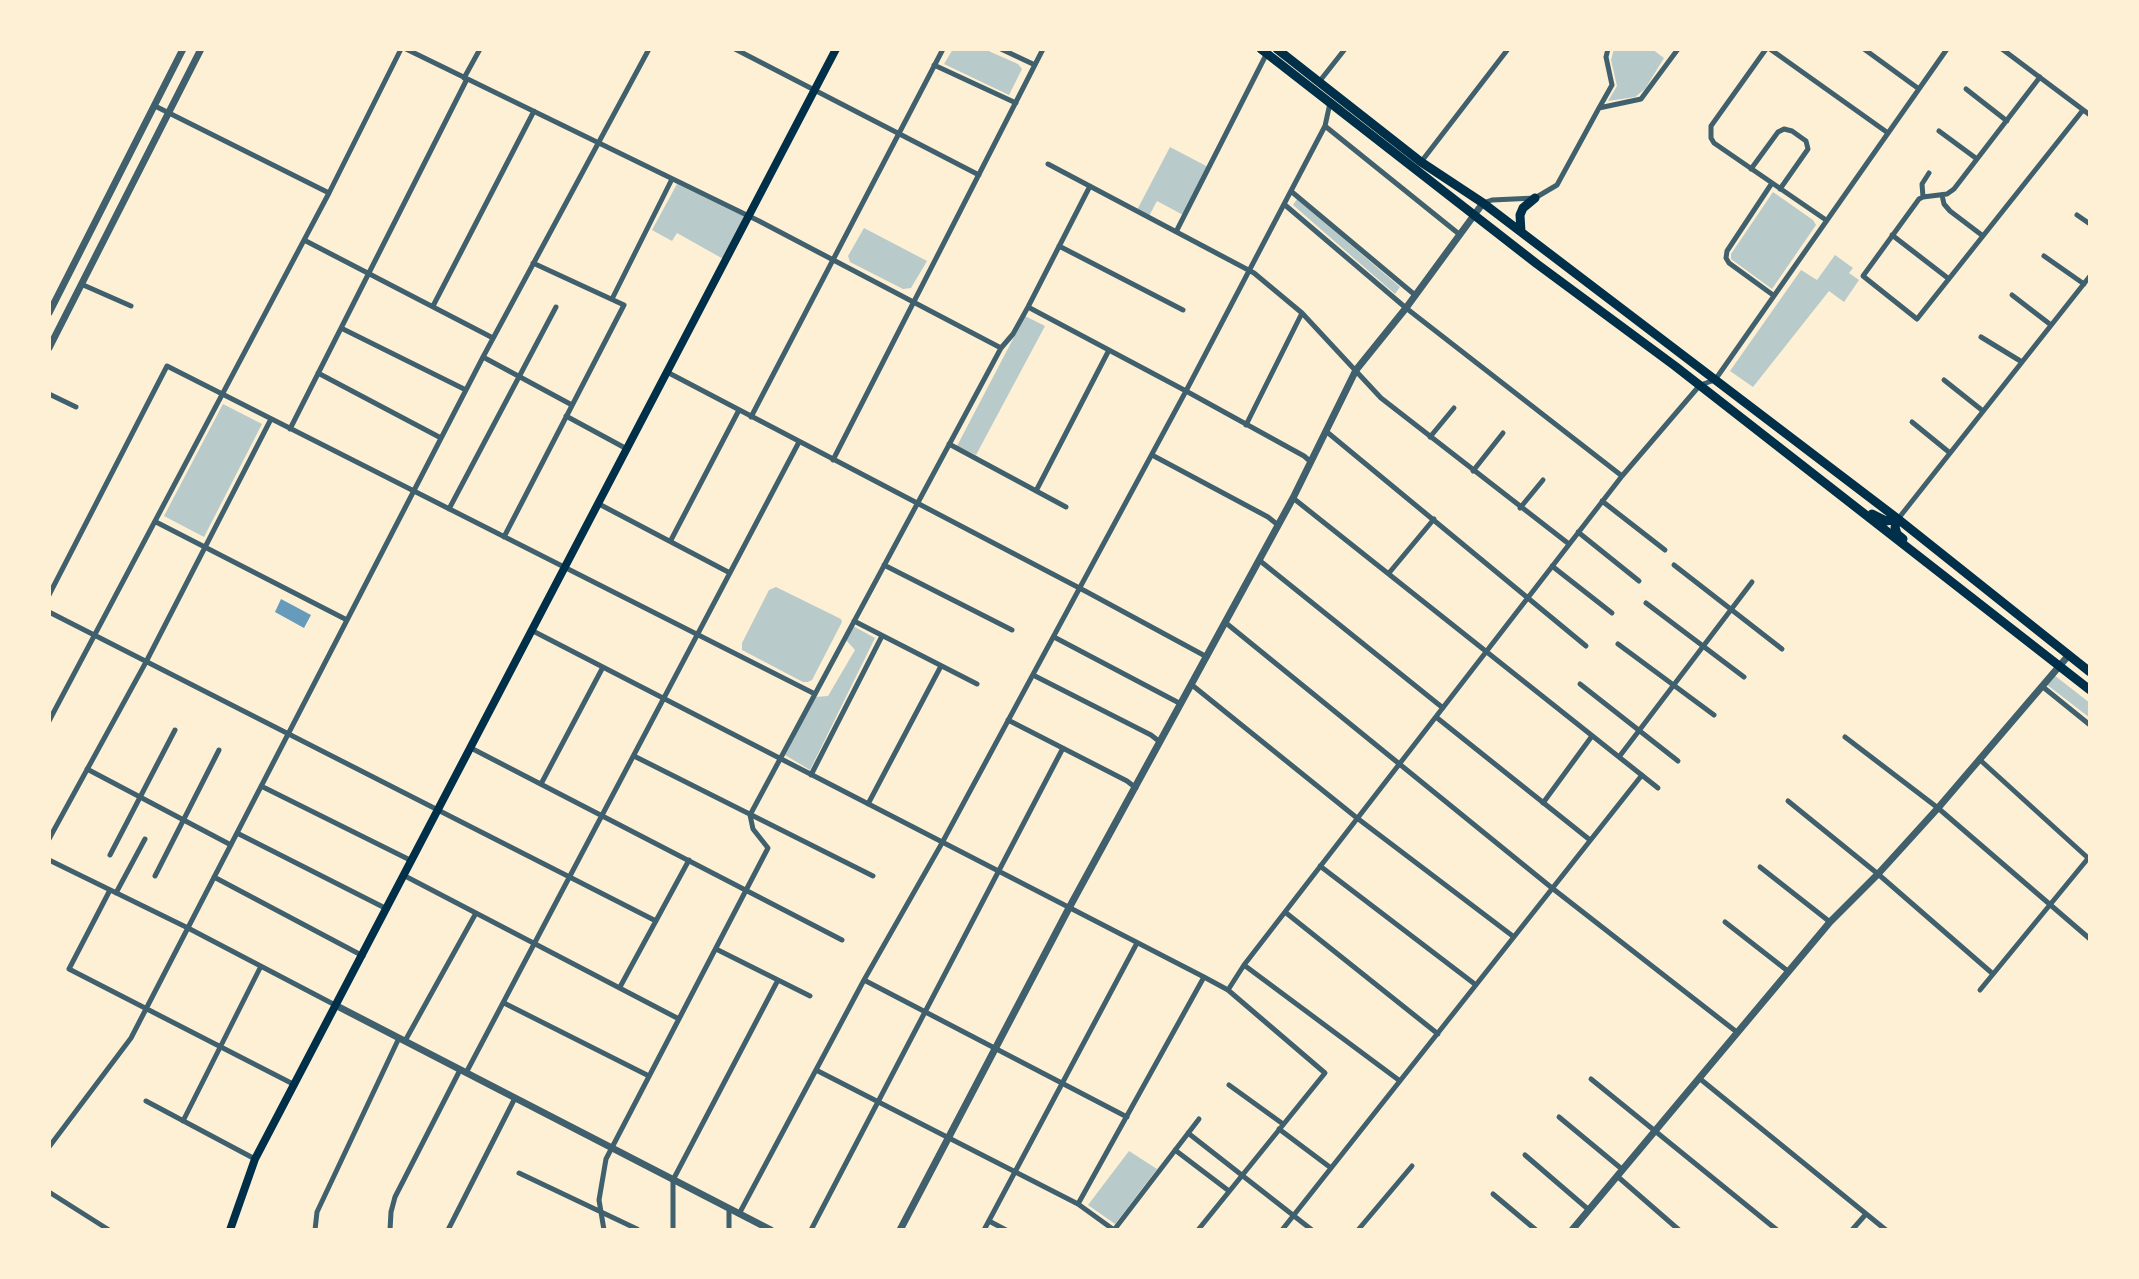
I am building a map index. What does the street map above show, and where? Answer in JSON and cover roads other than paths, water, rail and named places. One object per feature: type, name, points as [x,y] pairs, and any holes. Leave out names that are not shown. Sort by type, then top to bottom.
[{"type":"main road","points":[[230,1230],[255,1159],[836,49]]},
{"type":"main road","points":[[1277,49],[1316,86],[1475,215],[1700,385],[2090,690]]},
{"type":"main road","points":[[1265,51],[1316,86]]},
{"type":"main road","points":[[1332,99],[1521,232],[1898,519],[2090,672]]},
{"type":"main road","points":[[1521,232],[1520,215],[1523,208],[1535,198]]},
{"type":"main road","points":[[1587,301],[1596,290]]},
{"type":"main road","points":[[1836,492],[1844,494],[1878,519],[1898,519]]},
{"type":"main road","points":[[1898,519],[1895,527],[1897,534],[1918,551],[1920,557]]},
{"type":"street","points":[[49,313],[183,49]]},
{"type":"street","points":[[49,348],[201,49]]},
{"type":"street","points":[[49,721],[403,49],[749,216],[1001,348]]},
{"type":"street","points":[[290,429],[480,49]]},
{"type":"street","points":[[49,1147],[131,1038],[483,357],[649,49]]},
{"type":"street","points":[[735,49],[979,175]]},
{"type":"street","points":[[751,416],[943,49]]},
{"type":"street","points":[[1001,49],[1035,65]]},
{"type":"street","points":[[833,460],[1043,49]]},
{"type":"street","points":[[1316,86],[1345,49]]},
{"type":"street","points":[[1421,162],[1508,49]]},
{"type":"street","points":[[901,1230],[1069,908],[1293,498],[1356,370],[1406,309],[1483,204],[1492,200],[1535,198],[1556,185],[1612,85],[1606,57],[1608,49]]},
{"type":"street","points":[[1599,107],[1641,99],[1678,49]]},
{"type":"street","points":[[1826,220],[1714,143],[1710,134],[1711,126],[1768,49],[1888,133]]},
{"type":"street","points":[[1864,49],[1919,89]]},
{"type":"street","points":[[1228,990],[1244,965],[1602,501],[1700,385],[1715,380],[1947,49]]},
{"type":"street","points":[[2002,49],[2090,117]]},
{"type":"street","points":[[1177,230],[1265,51]]},
{"type":"street","points":[[934,65],[1016,103]]},
{"type":"street","points":[[2040,77],[1954,189],[1942,195],[1923,197],[1915,203],[1863,276],[1917,319],[2083,110]]},
{"type":"street","points":[[1966,89],[2007,121]]},
{"type":"street","points":[[739,1213],[864,980],[1054,637],[1292,192],[1325,126],[1332,99]]},
{"type":"street","points":[[155,106],[329,193]]},
{"type":"street","points":[[433,306],[534,111]]},
{"type":"street","points":[[1325,126],[1459,234]]},
{"type":"street","points":[[1751,169],[1782,130],[1790,130],[1805,140],[1808,149],[1780,189]]},
{"type":"street","points":[[1939,131],[1977,159]]},
{"type":"street","points":[[1048,164],[1250,270],[1302,313],[1381,398],[1569,544]]},
{"type":"street","points":[[1923,197],[1922,184],[1929,173]]},
{"type":"street","points":[[612,299],[673,179]]},
{"type":"street","points":[[1772,183],[1727,251],[1726,258],[1773,295]]},
{"type":"street","points":[[604,1230],[599,1211],[601,1173],[768,848],[753,829],[750,815],[1001,348],[1013,334],[1028,307],[1090,186]]},
{"type":"street","points":[[1292,192],[1415,295]]},
{"type":"street","points":[[1942,195],[1950,211],[1983,236]]},
{"type":"street","points":[[1285,205],[1406,309],[1622,476]]},
{"type":"street","points":[[2077,215],[2090,224]]},
{"type":"street","points":[[1892,235],[1949,279]]},
{"type":"street","points":[[304,240],[493,338]]},
{"type":"street","points":[[1059,246],[1183,310]]},
{"type":"street","points":[[2044,256],[2084,284]]},
{"type":"street","points":[[504,537],[624,304],[533,263]]},
{"type":"street","points":[[1898,519],[2090,276]]},
{"type":"street","points":[[82,284],[131,306]]},
{"type":"street","points":[[2012,295],[2051,325]]},
{"type":"street","points":[[449,509],[556,307]]},
{"type":"street","points":[[1028,307],[1186,391],[1311,462]]},
{"type":"street","points":[[1246,425],[1302,313]]},
{"type":"street","points":[[341,328],[466,390]]},
{"type":"street","points":[[1981,337],[2022,362]]},
{"type":"street","points":[[1036,491],[1109,350]]},
{"type":"street","points":[[483,357],[572,405]]},
{"type":"street","points":[[49,595],[167,366],[815,694]]},
{"type":"street","points":[[318,373],[441,438]]},
{"type":"street","points":[[667,373],[1207,657]]},
{"type":"street","points":[[1944,380],[1983,411]]},
{"type":"street","points":[[49,394],[76,407]]},
{"type":"street","points":[[1430,437],[1454,408]]},
{"type":"street","points":[[671,540],[739,410]]},
{"type":"street","points":[[566,416],[627,449]]},
{"type":"street","points":[[49,839],[146,662],[271,419]]},
{"type":"street","points":[[1912,422],[1950,453]]},
{"type":"street","points":[[1327,432],[1586,646]]},
{"type":"street","points":[[1473,471],[1503,433]]},
{"type":"street","points":[[390,1230],[395,1196],[504,1003],[799,442]]},
{"type":"street","points":[[949,444],[1066,507]]},
{"type":"street","points":[[1152,455],[1268,517],[1278,525]]},
{"type":"street","points":[[1520,508],[1543,480]]},
{"type":"street","points":[[1293,498],[1658,788]]},
{"type":"street","points":[[1602,501],[1665,550]]},
{"type":"street","points":[[599,504],[730,573]]},
{"type":"street","points":[[1389,573],[1434,519]]},
{"type":"street","points":[[156,522],[347,620]]},
{"type":"street","points":[[1578,532],[1639,581]]},
{"type":"street","points":[[1259,560],[1443,708]]},
{"type":"street","points":[[884,565],[1013,630]]},
{"type":"street","points":[[1674,565],[1782,649]]},
{"type":"street","points":[[1552,566],[1612,612]]},
{"type":"street","points":[[1619,757],[1752,582]]},
{"type":"street","points":[[1646,603],[1744,677]]},
{"type":"street","points":[[49,612],[656,921]]},
{"type":"street","points":[[854,621],[977,684]]},
{"type":"street","points":[[1226,622],[1552,888],[1738,1032]]},
{"type":"street","points":[[533,631],[1228,990],[1325,1073],[1198,1230]]},
{"type":"street","points":[[811,775],[882,636]]},
{"type":"street","points":[[1054,637],[1181,704]]},
{"type":"street","points":[[1618,643],[1714,715]]},
{"type":"street","points":[[1574,1229],[1830,922],[1938,808],[2068,656]]},
{"type":"street","points":[[868,804],[942,666]]},
{"type":"street","points":[[541,784],[603,667]]},
{"type":"street","points":[[1033,675],[1160,742]]},
{"type":"street","points":[[1580,684],[1678,761]]},
{"type":"street","points":[[1192,685],[1357,818],[1514,937]]},
{"type":"street","points":[[2043,687],[2090,725]]},
{"type":"street","points":[[1436,717],[1590,840]]},
{"type":"street","points":[[1008,720],[1136,788]]},
{"type":"street","points":[[110,855],[175,730]]},
{"type":"street","points":[[1543,803],[1592,736]]},
{"type":"street","points":[[1845,737],[1938,808],[2090,939]]},
{"type":"street","points":[[471,748],[842,940]]},
{"type":"street","points":[[811,1230],[1063,748]]},
{"type":"street","points":[[155,876],[219,750]]},
{"type":"street","points":[[634,756],[873,876]]},
{"type":"street","points":[[1979,759],[2089,857],[1980,990]]},
{"type":"street","points":[[87,769],[230,845]]},
{"type":"street","points":[[1282,1230],[1642,775]]},
{"type":"street","points":[[261,786],[412,862]]},
{"type":"street","points":[[1788,801],[1878,874],[1993,974]]},
{"type":"street","points":[[237,832],[387,909]]},
{"type":"street","points":[[145,839],[69,969],[295,1085]]},
{"type":"street","points":[[49,860],[188,928],[260,968],[771,1230]]},
{"type":"street","points":[[620,987],[689,860]]},
{"type":"street","points":[[1320,866],[1476,985]]},
{"type":"street","points":[[1760,867],[1830,922]]},
{"type":"street","points":[[405,876],[679,1019]]},
{"type":"street","points":[[214,877],[363,956]]},
{"type":"street","points":[[1285,912],[1437,1034]]},
{"type":"street","points":[[315,1230],[317,1212],[402,1040],[476,913]]},
{"type":"street","points":[[1726,922],[1789,972]]},
{"type":"street","points":[[984,1230],[1137,943]]},
{"type":"street","points":[[716,949],[810,996]]},
{"type":"street","points":[[1244,965],[1400,1081]]},
{"type":"street","points":[[183,1121],[260,968]]},
{"type":"street","points":[[1078,1205],[1204,977]]},
{"type":"street","points":[[673,1230],[673,1180],[778,980]]},
{"type":"street","points":[[864,980],[1127,1117]]},
{"type":"street","points":[[504,1003],[649,1076]]},
{"type":"street","points":[[816,1070],[1078,1205],[1114,1230],[1199,1119]]},
{"type":"street","points":[[1699,1078],[1886,1230]]},
{"type":"street","points":[[1591,1079],[1777,1230]]},
{"type":"street","points":[[1228,1085],[1331,1168]]},
{"type":"street","points":[[448,1230],[515,1098]]},
{"type":"street","points":[[146,1101],[255,1159]]},
{"type":"street","points":[[1559,1117],[1679,1230]]},
{"type":"street","points":[[1188,1133],[1312,1230]]},
{"type":"street","points":[[1175,1150],[1229,1191]]},
{"type":"street","points":[[1525,1155],[1589,1210]]},
{"type":"street","points":[[1358,1230],[1412,1166]]},
{"type":"street","points":[[520,1173],[637,1229]]},
{"type":"street","points":[[49,1192],[109,1230]]},
{"type":"street","points":[[1493,1194],[1536,1230]]},
{"type":"street","points":[[729,1209],[729,1230]]},
{"type":"street","points":[[1852,1230],[1866,1213]]},
{"type":"street","points":[[989,1222],[1006,1230]]},
{"type":"water","points":[[281,599],[311,615],[304,628],[275,612]]}]
